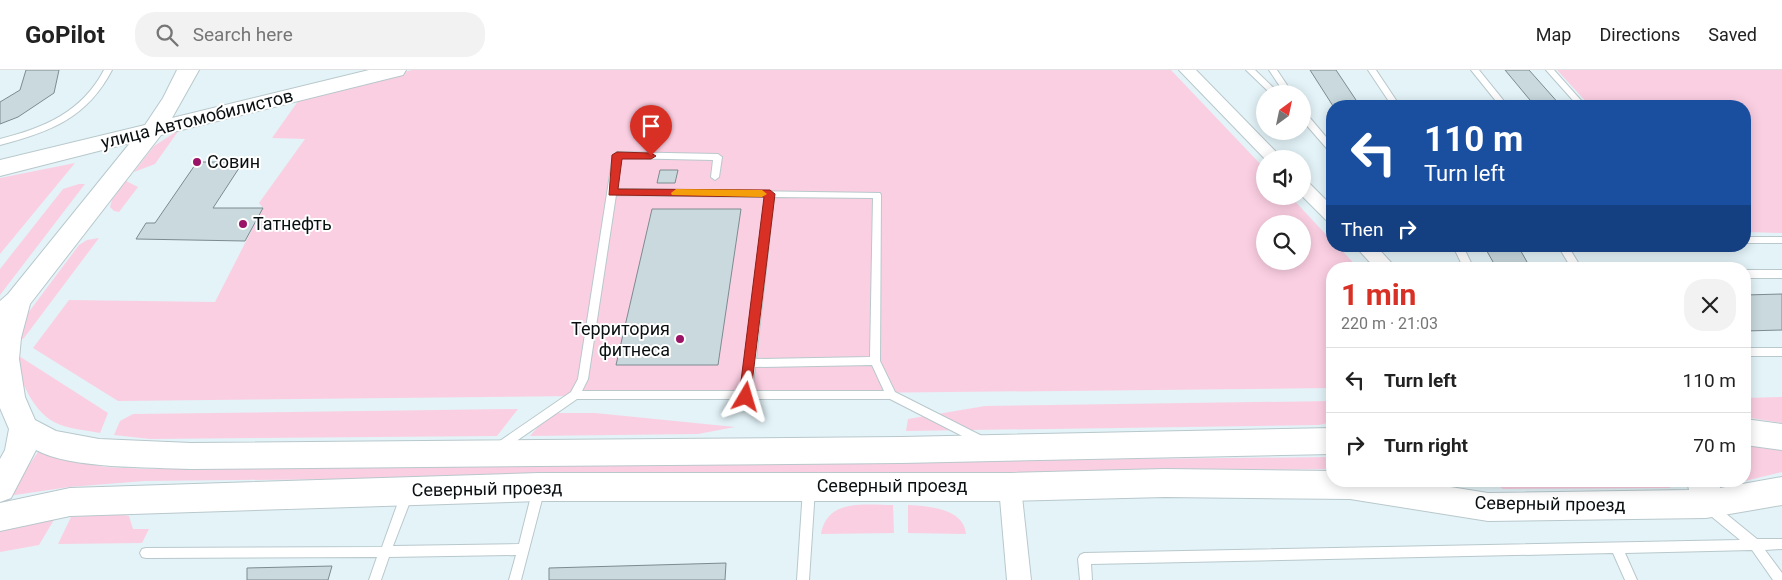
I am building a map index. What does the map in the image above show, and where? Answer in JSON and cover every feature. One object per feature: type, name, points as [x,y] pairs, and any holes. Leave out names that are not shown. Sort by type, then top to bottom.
[{"type":"main road","points":[[0,488],[20,452],[24,429],[5,394],[2,376],[1,352],[9,309],[153,130],[174,98],[188,70]]},
{"type":"main road","name":"улица Автомобилистов","points":[[0,168],[395,70]]},
{"type":"main road","name":"Северный проезд","points":[[24,429],[50,443],[108,453],[191,456],[996,448],[1326,442]]},
{"type":"main road","points":[[1751,433],[1782,437]]},
{"type":"main road","name":"Северный проезд","points":[[0,517],[70,502],[539,487],[1010,487],[1165,483],[1326,485]]},
{"type":"main road","name":"Северный проезд","points":[[1363,487],[1488,507],[1705,493],[1782,491]]},
{"type":"main road","points":[[1469,487],[1488,507]]},
{"type":"street","points":[[1187,70],[1266,150]]},
{"type":"street","points":[[1311,195],[1326,210]]},
{"type":"street","points":[[1370,252],[1381,262]]},
{"type":"street","points":[[1010,487],[1019,580]]},
{"type":"lane","points":[[0,142],[66,118],[93,96],[108,70]]},
{"type":"lane","points":[[1250,70],[1266,85]]},
{"type":"lane","points":[[1273,70],[1283,85]]},
{"type":"lane","points":[[1372,70],[1392,100]]},
{"type":"lane","points":[[1475,70],[1499,100]]},
{"type":"lane","points":[[1550,70],[1577,100]]},
{"type":"lane","points":[[1311,125],[1326,142]]},
{"type":"lane","points":[[489,454],[575,395],[583,379],[617,155],[718,157],[715,178]]},
{"type":"lane","points":[[612,192],[877,195],[875,361],[891,395]]},
{"type":"lane","points":[[746,397],[770,194]]},
{"type":"lane","points":[[1751,240],[1782,240]]},
{"type":"lane","points":[[1751,274],[1782,274]]},
{"type":"lane","points":[[1751,352],[1782,352]]},
{"type":"lane","points":[[749,363],[875,361]]},
{"type":"lane","points":[[575,395],[746,397],[891,395],[996,448]]},
{"type":"lane","points":[[803,580],[809,486]]},
{"type":"lane","points":[[515,580],[539,487]]},
{"type":"lane","points":[[375,580],[409,491]]},
{"type":"lane","points":[[1705,493],[1755,545],[1780,580]]},
{"type":"lane","points":[[1086,580],[1084,559],[1782,544]]},
{"type":"lane","points":[[1616,547],[1631,580]]},
{"type":"lane","points":[[146,553],[385,552],[523,549]]},
{"type":"shaded area","points":[[412,70],[1171,70],[1256,160],[1256,205],[1298,205],[1308,215],[1256,215],[1256,270],[1311,270],[1311,218],[1326,235],[1326,252],[1343,252],[1353,262],[1326,262],[1326,388],[118,401],[33,348],[69,300],[215,302],[263,208],[259,203],[305,139],[272,138],[301,97]]},
{"type":"shaded area","points":[[1557,70],[1782,70],[1782,233],[1751,232],[1751,100],[1584,100]]},
{"type":"shaded area","points":[[179,130],[155,164],[134,172],[154,146]]},
{"type":"shaded area","points":[[75,163],[0,254],[0,178]]},
{"type":"shaded area","points":[[126,181],[138,187],[119,212],[114,211],[110,207],[112,200]]},
{"type":"shaded area","points":[[85,184],[0,295],[0,269],[63,189]]},
{"type":"shaded area","points":[[99,238],[24,338],[14,344],[22,321],[79,245],[87,240]]},
{"type":"shaded area","points":[[19,356],[108,413],[100,433],[64,426],[54,422],[39,410],[28,394],[13,357]]},
{"type":"shaded area","points":[[1782,397],[1782,423],[1751,418],[1751,398]]},
{"type":"shaded area","points":[[1326,401],[1326,423],[906,431],[908,419],[985,406]]},
{"type":"shaded area","points":[[518,409],[497,436],[150,439],[114,435],[120,421],[133,414]]},
{"type":"shaded area","points":[[550,413],[595,413],[735,427],[698,434],[530,436]]},
{"type":"shaded area","points":[[1751,445],[1782,450],[1782,472],[1751,480]]},
{"type":"shaded area","points":[[38,452],[105,467],[149,469],[1326,457],[1326,469],[144,481],[69,487],[8,496]]},
{"type":"shaded area","points":[[1500,487],[1670,487],[1670,488],[1503,489]]},
{"type":"shaded area","points":[[860,505],[893,505],[894,533],[821,534],[825,522],[831,514],[839,509]]},
{"type":"shaded area","points":[[908,505],[925,506],[952,514],[964,525],[966,534],[908,533]]},
{"type":"shaded area","points":[[118,514],[129,516],[133,529],[149,529],[142,543],[58,544],[71,517]]},
{"type":"shaded area","points":[[55,518],[39,545],[0,552],[0,531]]},
{"type":"building","points":[[26,70],[59,70],[54,93],[18,117],[0,124],[0,102],[20,90]]},
{"type":"building","points":[[1310,70],[1336,70],[1356,100],[1329,100]]},
{"type":"building","points":[[1505,70],[1529,70],[1556,100],[1530,100]]},
{"type":"building","points":[[197,162],[243,162],[213,208],[263,208],[245,241],[136,239],[146,223],[155,223]]},
{"type":"building","points":[[660,170],[678,170],[675,183],[657,183]]},
{"type":"building","points":[[652,209],[741,209],[718,365],[616,365]]},
{"type":"building","points":[[1487,252],[1521,252],[1527,262],[1493,262]]},
{"type":"building","points":[[1782,294],[1782,330],[1751,331],[1751,295]]},
{"type":"building","points":[[726,563],[725,580],[549,580],[549,568]]},
{"type":"building","points":[[332,566],[328,580],[247,580],[247,568]]},
{"type":"slow traffic","points":[[676,193],[762,194]]},
{"type":"place","name":"Совин","points":[[197,162]]},
{"type":"place","name":"Татнефть","points":[[243,224]]},
{"type":"place","name":"Территория фитнеса","points":[[680,339]]},
{"type":"route","points":[[651,156],[617,155],[612,192],[770,194],[746,397]]}]
